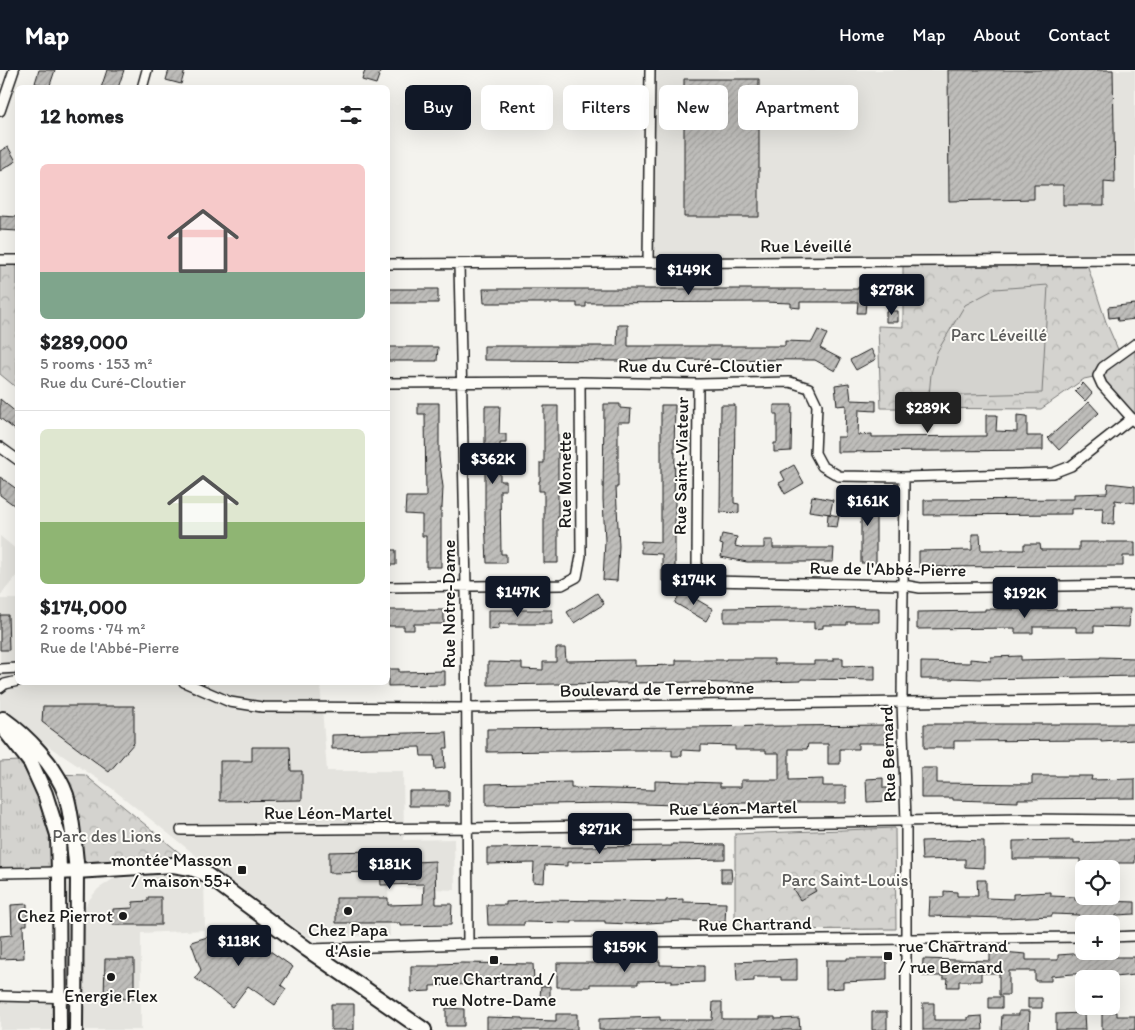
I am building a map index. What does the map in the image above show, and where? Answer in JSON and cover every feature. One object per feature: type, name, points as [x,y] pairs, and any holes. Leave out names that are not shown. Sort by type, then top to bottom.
[{"type":"main road","points":[[0,717],[21,733],[42,756],[55,774],[65,794],[70,816],[77,871],[76,1030]]},
{"type":"main road","points":[[0,724],[31,763],[45,794],[58,835],[60,1030]]},
{"type":"main road","points":[[59,872],[173,865],[191,868],[204,873],[424,1030]]},
{"type":"street","points":[[0,111],[14,70]]},
{"type":"street","points":[[143,85],[148,70]]},
{"type":"street","points":[[648,262],[650,70]]},
{"type":"street","points":[[0,260],[15,260]]},
{"type":"street","name":"Rue Léveillé","points":[[390,264],[1135,260]]},
{"type":"street","name":"Rue Notre-Dame","points":[[459,264],[466,587],[465,708],[468,944]]},
{"type":"street","points":[[1134,420],[1102,385],[1098,376],[1103,367],[1135,344]]},
{"type":"street","name":"Rue du Curé-Cloutier","points":[[390,383],[580,382],[698,384],[790,382],[809,388],[817,405],[815,453],[822,466],[839,476],[1053,473],[1072,466],[1134,420]]},
{"type":"street","name":"Rue Monette","points":[[466,587],[562,585],[576,577],[581,556],[580,382]]},
{"type":"street","name":"Rue Saint-Viateur","points":[[698,384],[697,570],[701,576]]},
{"type":"street","points":[[0,447],[15,458]]},
{"type":"street","name":"Rue Bernard","points":[[904,476],[902,701],[906,822],[906,1030]]},
{"type":"street","name":"Rue de l'Abbé-Pierre","points":[[701,576],[710,581],[719,582],[903,585],[920,588],[1135,585]]},
{"type":"street","points":[[390,587],[466,587]]},
{"type":"street","points":[[0,669],[15,668]]},
{"type":"street","points":[[0,688],[5,684],[15,682]]},
{"type":"street","name":"Boulevard de Terrebonne","points":[[191,685],[230,702],[262,707],[465,708],[1135,699]]},
{"type":"street","name":"Rue Léon-Martel","points":[[181,830],[1135,820]]},
{"type":"street","points":[[0,873],[59,872]]},
{"type":"street","points":[[1120,936],[1135,936]]},
{"type":"street","name":"Rue Chartrand","points":[[308,949],[468,944],[1075,937]]},
{"type":"street","points":[[0,996],[60,996],[75,998]]},
{"type":"shaded area","points":[[650,70],[1135,70],[1135,260],[903,262],[646,257]]},
{"type":"shaded area","points":[[0,536],[15,548],[15,578],[0,596]]},
{"type":"shaded area","points":[[0,599],[15,599],[15,685],[320,685],[327,771],[403,771],[404,840],[454,839],[455,890],[388,887],[390,936],[308,937],[209,866],[110,787],[36,738],[0,711]]},
{"type":"shaded area","points":[[204,873],[205,930],[141,933],[141,1030],[76,1030],[77,922],[88,901],[98,889],[113,879]]},
{"type":"shaded area","points":[[0,996],[60,996],[60,1030],[0,1030]]},
{"type":"green space","points":[[0,260],[15,260],[15,386],[0,374]]},
{"type":"green space","name":"Parc Léveillé","points":[[1086,261],[1106,322],[1120,354],[1135,344],[1135,422],[1098,376],[1084,379],[1041,409],[881,408],[878,326],[903,327],[903,262]]},
{"type":"green space","points":[[1048,285],[1042,393],[929,396],[931,374],[937,352],[965,305],[995,289]]},
{"type":"green space","points":[[19,761],[37,789],[53,833],[54,869],[0,869],[0,762]]},
{"type":"green space","name":"Parc des Lions","points":[[55,774],[85,775],[204,873],[191,868],[77,871]]},
{"type":"green space","name":"Parc Saint-Louis","points":[[895,828],[896,929],[735,930],[735,834]]},
{"type":"building","points":[[39,70],[55,70],[50,85],[35,83]]},
{"type":"building","points":[[107,70],[124,70],[119,85],[102,85]]},
{"type":"building","points":[[169,70],[185,70],[181,84],[166,80]]},
{"type":"building","points":[[365,70],[381,70],[376,84],[362,80]]},
{"type":"building","points":[[948,70],[1113,70],[1115,183],[1104,182],[1104,205],[1063,205],[1063,185],[1034,185],[1034,199],[949,201]]},
{"type":"building","points":[[684,79],[759,79],[759,85],[738,85],[738,130],[759,130],[759,217],[684,217],[684,130],[728,130],[728,85],[684,85]]},
{"type":"building","points":[[8,147],[15,162],[0,171],[0,151]]},
{"type":"building","points":[[0,216],[15,217],[15,231],[0,230]]},
{"type":"building","points":[[858,287],[893,289],[893,303],[866,302],[865,313],[857,313],[858,302],[800,302],[800,308],[791,307],[791,303],[764,302],[586,303],[586,307],[577,307],[577,303],[484,303],[483,289],[858,289]]},
{"type":"building","points":[[390,289],[438,289],[438,303],[390,303]]},
{"type":"building","points":[[1135,304],[1135,319],[1118,321],[1117,317],[1109,318],[1108,307]]},
{"type":"building","points":[[886,311],[898,311],[898,322],[886,322]]},
{"type":"building","points":[[618,325],[628,325],[628,346],[785,346],[785,341],[812,342],[818,330],[827,334],[820,348],[841,359],[835,371],[815,360],[484,360],[484,346],[617,346]]},
{"type":"building","points":[[390,347],[438,347],[437,361],[390,361]]},
{"type":"building","points":[[871,349],[876,359],[856,370],[850,360]]},
{"type":"building","points":[[849,383],[851,400],[876,401],[876,411],[859,410],[858,435],[872,434],[872,437],[986,436],[986,415],[997,415],[996,431],[1017,432],[1017,415],[1027,416],[1027,436],[1043,436],[1043,450],[837,452],[837,437],[845,437],[846,405],[837,406],[835,385]]},
{"type":"building","points":[[1083,383],[1092,393],[1085,401],[1075,391]]},
{"type":"building","points":[[0,399],[15,412],[15,430],[0,418]]},
{"type":"building","points":[[1089,402],[1099,413],[1059,450],[1048,438]]},
{"type":"building","points":[[418,403],[439,403],[439,457],[443,487],[441,567],[426,567],[426,536],[422,536],[422,515],[405,514],[406,497],[426,497],[425,414],[418,414]]},
{"type":"building","points":[[604,404],[620,404],[620,408],[631,409],[630,422],[618,422],[618,487],[616,487],[619,546],[617,581],[603,580],[605,541],[603,499]]},
{"type":"building","points":[[661,405],[675,405],[675,581],[662,581],[662,554],[641,553],[641,541],[661,542]]},
{"type":"building","points":[[721,405],[735,405],[734,503],[739,504],[739,513],[720,512]]},
{"type":"building","points":[[774,405],[792,405],[791,451],[774,452],[774,443],[777,443],[777,414],[774,414]]},
{"type":"building","points":[[485,406],[500,406],[499,434],[506,434],[506,443],[500,443],[500,481],[506,481],[506,490],[500,490],[501,554],[506,554],[506,563],[487,563]]},
{"type":"building","points":[[544,406],[558,406],[558,563],[544,563],[544,491],[539,491],[539,481],[540,463],[544,463]]},
{"type":"building","points":[[794,465],[804,483],[785,494],[779,483],[785,480],[781,472]]},
{"type":"building","points":[[0,477],[15,488],[15,506],[0,495]]},
{"type":"building","points":[[1108,483],[1135,486],[1135,503],[1115,500],[1114,524],[1102,523],[1103,508],[1071,509],[1071,514],[924,515],[924,500],[1074,499],[1074,494],[1107,493]]},
{"type":"building","points":[[861,491],[876,491],[876,563],[861,563]]},
{"type":"building","points":[[812,496],[833,500],[830,514],[809,511]]},
{"type":"building","points":[[828,514],[839,516],[837,527],[827,526]]},
{"type":"building","points":[[722,534],[737,537],[735,546],[744,548],[764,548],[764,540],[773,540],[773,548],[834,548],[833,562],[747,562],[721,557],[723,545],[720,544]]},
{"type":"building","points":[[972,534],[980,534],[981,550],[1024,550],[1024,544],[1040,544],[1041,550],[1079,550],[1079,542],[1135,542],[1135,556],[1123,556],[1123,566],[919,567],[919,551],[972,550]]},
{"type":"building","points":[[390,550],[396,550],[396,565],[390,565]]},
{"type":"building","points":[[682,591],[713,609],[706,621],[675,603]]},
{"type":"building","points":[[597,593],[604,604],[574,623],[567,612]]},
{"type":"building","points":[[724,608],[879,608],[879,622],[847,622],[847,625],[823,625],[823,628],[814,629],[814,622],[724,622]]},
{"type":"building","points":[[985,609],[1130,609],[1129,627],[1094,626],[1094,632],[1076,632],[1076,627],[1033,627],[1033,633],[1015,633],[1015,628],[917,629],[917,612],[985,611]]},
{"type":"building","points":[[390,610],[444,610],[444,624],[414,624],[414,630],[404,630],[404,626],[390,626]]},
{"type":"building","points":[[488,610],[552,610],[552,624],[499,624],[499,629],[488,630]]},
{"type":"building","points":[[0,615],[8,615],[9,650],[0,650]]},
{"type":"building","points":[[556,648],[565,648],[566,661],[635,660],[635,666],[676,665],[676,660],[726,659],[774,659],[774,664],[814,664],[814,661],[834,661],[834,658],[843,658],[843,666],[875,665],[875,680],[801,679],[801,681],[722,683],[488,685],[488,662],[522,663],[522,669],[543,670],[543,662],[556,662]]},
{"type":"building","points":[[1021,656],[1021,660],[1100,657],[1135,658],[1135,676],[921,679],[921,662],[970,663],[970,659],[991,661],[991,657]]},
{"type":"building","points":[[390,669],[399,669],[399,672],[445,671],[445,685],[388,686],[390,685]]},
{"type":"building","points":[[43,706],[134,706],[134,743],[109,772],[42,722]]},
{"type":"building","points":[[924,724],[1135,724],[1135,740],[1101,742],[1101,740],[954,741],[954,748],[924,748]]},
{"type":"building","points":[[886,725],[886,743],[858,743],[858,749],[840,749],[840,764],[828,764],[828,744],[808,744],[807,749],[789,749],[789,780],[823,779],[823,786],[846,786],[846,803],[486,805],[486,784],[571,782],[571,788],[655,790],[655,781],[720,783],[720,787],[741,787],[741,780],[779,780],[779,753],[766,753],[766,750],[735,750],[735,746],[701,745],[701,751],[682,750],[682,756],[672,756],[672,750],[487,752],[487,729]]},
{"type":"building","points":[[447,732],[448,748],[444,748],[445,768],[435,769],[434,756],[421,756],[420,747],[332,749],[332,735]]},
{"type":"building","points":[[252,747],[290,747],[291,771],[302,771],[302,800],[220,801],[220,761],[252,761]]},
{"type":"building","points":[[921,768],[937,768],[937,783],[1032,784],[1032,776],[1092,776],[1091,780],[1135,779],[1135,798],[1018,799],[1018,802],[921,798]]},
{"type":"building","points":[[883,778],[883,788],[888,788],[889,801],[867,802],[866,779]]},
{"type":"building","points":[[409,791],[449,791],[449,806],[409,806]]},
{"type":"building","points":[[1073,840],[1073,843],[1135,840],[1135,863],[1120,863],[1120,860],[1013,859],[1013,841]]},
{"type":"building","points":[[921,841],[984,841],[984,868],[965,867],[965,859],[922,860]]},
{"type":"building","points":[[672,844],[725,845],[725,859],[567,862],[567,866],[545,865],[544,883],[533,882],[534,863],[487,864],[487,848],[672,846]]},
{"type":"building","points":[[374,851],[374,853],[415,852],[415,862],[435,861],[436,904],[452,904],[451,925],[400,926],[400,923],[336,923],[336,898],[388,898],[388,905],[423,904],[424,884],[381,885],[380,872],[329,873],[329,852]]},
{"type":"building","points":[[721,868],[731,868],[732,882],[721,882]]},
{"type":"building","points":[[809,879],[816,891],[800,900],[793,889]]},
{"type":"building","points":[[977,880],[986,880],[986,898],[1013,899],[1013,894],[1051,892],[1051,896],[1075,897],[1075,905],[1120,905],[1120,902],[1135,902],[1135,914],[1052,914],[1052,916],[1005,918],[929,916],[930,897],[944,897],[944,891],[957,892],[957,896],[978,896]]},
{"type":"building","points":[[148,897],[161,897],[161,925],[113,925],[113,909],[133,908],[133,902],[148,901]]},
{"type":"building","points":[[683,899],[683,902],[726,903],[725,922],[683,921],[630,924],[605,923],[605,921],[572,921],[572,923],[524,922],[524,925],[488,925],[487,905],[506,905],[506,902],[545,900],[666,902],[666,900]]},
{"type":"building","points":[[27,904],[27,925],[23,925],[24,958],[0,959],[0,936],[12,935],[11,905]]},
{"type":"building","points":[[237,928],[293,967],[281,985],[286,989],[275,1005],[248,986],[232,1007],[195,978],[201,970],[191,942]]},
{"type":"building","points":[[990,951],[1026,954],[1026,960],[1058,960],[1058,955],[1075,954],[1075,960],[1120,960],[1120,957],[1135,957],[1135,975],[1120,976],[1120,970],[1075,970],[1075,974],[1051,976],[1051,981],[1035,981],[1035,971],[1009,971],[1009,995],[999,995],[999,973],[981,973],[981,981],[959,981],[959,987],[947,987],[948,979],[943,979],[943,976],[922,976],[923,959],[990,961]]},
{"type":"building","points":[[847,958],[887,958],[887,980],[843,982],[843,988],[826,989],[826,960],[847,960]]},
{"type":"building","points":[[105,959],[134,959],[134,999],[104,998]]},
{"type":"building","points":[[797,959],[797,980],[781,980],[781,977],[754,977],[754,981],[737,982],[736,962]]},
{"type":"building","points":[[621,961],[660,961],[660,965],[704,966],[704,982],[672,983],[672,980],[638,981],[638,984],[590,984],[590,987],[557,987],[557,963],[621,963]]},
{"type":"building","points":[[440,964],[533,964],[534,981],[478,981],[478,984],[430,986],[430,991],[411,992],[411,966],[440,966]]},
{"type":"building","points":[[541,986],[550,986],[550,998],[540,997]]},
{"type":"building","points":[[989,997],[1002,997],[1002,1008],[989,1008]]},
{"type":"building","points":[[1028,998],[1042,998],[1042,1008],[1028,1008]]},
{"type":"building","points":[[713,1002],[722,1002],[722,1019],[759,1019],[759,1017],[775,1017],[775,1019],[799,1018],[800,1030],[599,1030],[599,1019],[660,1017],[660,1020],[712,1020]]},
{"type":"building","points":[[923,1003],[934,1003],[934,1020],[968,1020],[968,1017],[982,1016],[983,1030],[923,1030]]},
{"type":"building","points":[[331,1004],[354,1004],[354,1030],[331,1030]]},
{"type":"building","points":[[446,1008],[464,1009],[464,1026],[446,1026]]},
{"type":"building","points":[[1019,1011],[1030,1011],[1029,1030],[1001,1030],[1002,1015],[1019,1015]]},
{"type":"building","points":[[872,1012],[887,1012],[887,1030],[872,1030]]},
{"type":"building","points":[[556,1014],[577,1014],[577,1030],[487,1030],[487,1017],[556,1021]]},
{"type":"building","points":[[1056,1014],[1084,1015],[1085,1030],[1056,1030]]},
{"type":"building","points":[[1102,1015],[1135,1016],[1135,1030],[1102,1030]]},
{"type":"place","name":"montée Masson / maison 55+","points":[[242,870]]},
{"type":"place","name":"Chez Papa d'Asie","points":[[348,911]]},
{"type":"place","name":"Chez Pierrot","points":[[123,916]]},
{"type":"place","name":"rue Chartrand / rue Bernard","points":[[888,956]]},
{"type":"place","name":"rue Chartrand / rue Notre-Dame","points":[[494,960]]},
{"type":"place","name":"Energie Flex","points":[[111,977]]}]
